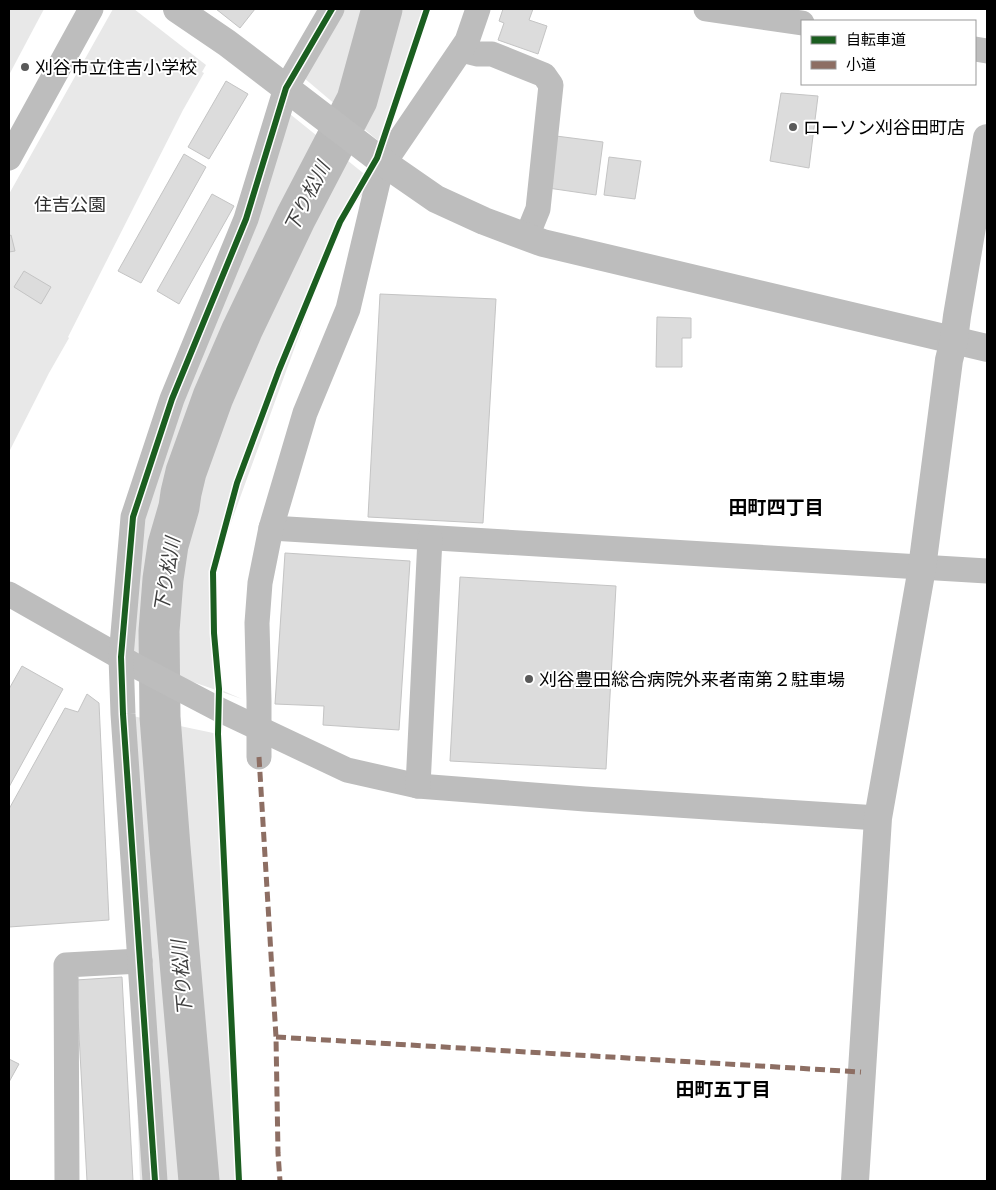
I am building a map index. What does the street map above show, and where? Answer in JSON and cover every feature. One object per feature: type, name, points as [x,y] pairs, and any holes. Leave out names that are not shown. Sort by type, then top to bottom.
[{"type":"street","points":[[9,158],[91,9]]},
{"type":"street","points":[[178,9],[227,43],[380,161],[436,199],[484,221],[543,243],[987,348]]},
{"type":"street","points":[[155,1181],[123,714],[133,516],[172,399],[246,219],[286,88],[332,9]]},
{"type":"street","points":[[259,757],[257,623],[260,583],[271,528],[305,413],[348,309],[378,182],[380,161],[462,50],[478,9]]},
{"type":"street","points":[[706,9],[801,23]]},
{"type":"street","points":[[462,50],[478,54],[492,54],[544,75],[551,85],[538,208],[526,236]]},
{"type":"street","points":[[855,1181],[878,818],[922,568],[949,360],[957,316],[981,219],[987,138]]},
{"type":"street","points":[[271,528],[987,571]]},
{"type":"street","points":[[418,786],[430,538]]},
{"type":"street","points":[[9,594],[127,661],[218,709],[347,770],[418,786],[878,818]]},
{"type":"street","points":[[67,1181],[66,965],[140,961]]},
{"type":"green space","points":[[9,9],[44,9],[9,75]]},
{"type":"green space","name":"住吉公園","points":[[113,9],[134,9],[206,65],[202,72],[204,73],[183,110],[69,338],[9,452],[9,194]]},
{"type":"green space","points":[[333,9],[428,9],[382,144],[297,72]]},
{"type":"green space","points":[[280,106],[373,181],[340,223],[213,572],[219,689],[242,699],[121,657],[133,516]]},
{"type":"green space","points":[[123,714],[218,734],[238,1181],[140,1181]]},
{"type":"building","points":[[216,9],[255,9],[240,28]]},
{"type":"building","points":[[503,9],[533,9],[529,20],[547,26],[538,54],[498,40],[504,23],[499,21]]},
{"type":"building","points":[[226,81],[248,94],[209,159],[188,147]]},
{"type":"building","points":[[781,93],[818,96],[809,168],[770,161]]},
{"type":"building","points":[[556,136],[603,142],[596,195],[548,188]]},
{"type":"building","points":[[184,154],[206,167],[141,283],[118,271]]},
{"type":"building","points":[[609,157],[641,161],[635,199],[604,195]]},
{"type":"building","points":[[212,194],[234,206],[179,304],[157,291]]},
{"type":"building","points":[[11,235],[15,251],[9,252],[9,236]]},
{"type":"building","points":[[24,271],[51,287],[41,304],[14,287]]},
{"type":"building","points":[[380,294],[496,299],[483,523],[368,517]]},
{"type":"building","points":[[657,317],[691,318],[691,338],[682,338],[682,367],[656,367]]},
{"type":"building","points":[[285,553],[410,561],[399,730],[323,725],[324,706],[275,704]]},
{"type":"building","points":[[460,577],[616,586],[606,769],[450,761]]},
{"type":"building","points":[[22,666],[63,689],[9,787],[9,689]]},
{"type":"building","points":[[87,694],[99,703],[109,920],[9,927],[9,809],[65,708],[78,712]]},
{"type":"building","points":[[122,977],[133,1181],[87,1181],[76,980]]},
{"type":"building","points":[[9,1059],[19,1064],[9,1082]]},
{"type":"waterway","name":"下り松川","points":[[199,1181],[160,717],[159,631],[168,545],[179,507],[186,472],[213,397],[242,330],[296,217],[357,100],[382,9]]},
{"type":"marked path","points":[[259,757],[276,1037],[280,1181]]},
{"type":"marked path","points":[[276,1037],[861,1072]]},
{"type":"cycle path","points":[[155,1181],[123,714],[121,657],[133,517],[172,399],[246,219],[286,88],[332,9]]},
{"type":"cycle path","points":[[239,1181],[218,734],[219,689],[214,633],[213,572],[237,483],[279,370],[340,222],[377,158],[427,9]]},
{"type":"place","name":"刈谷市立住吉小学校","points":[[25,67]]},
{"type":"place","name":"ローソン刈谷田町店","points":[[793,127]]},
{"type":"place","name":"刈谷豊田総合病院外来者南第２駐車場","points":[[529,679]]},
{"type":"district","name":"田町四丁目","points":[[776,507]]},
{"type":"district","name":"田町五丁目","points":[[723,1089]]}]
